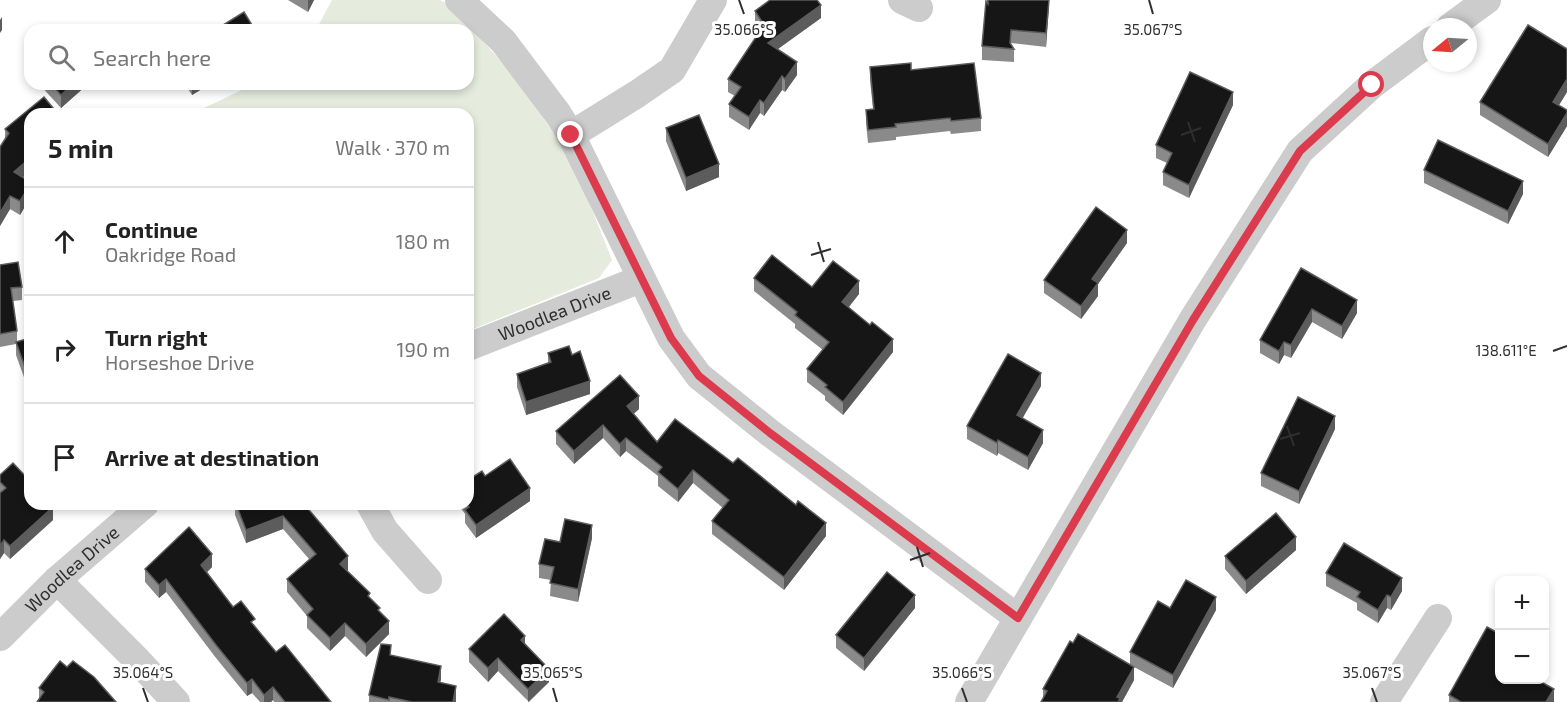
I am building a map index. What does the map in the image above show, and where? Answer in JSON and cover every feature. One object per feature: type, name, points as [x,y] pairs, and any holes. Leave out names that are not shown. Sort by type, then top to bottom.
[{"type":"street","points":[[459,0],[503,41],[558,114],[571,135],[671,338],[699,376],[770,433],[1018,618]]},
{"type":"street","points":[[571,135],[672,70],[713,0]]},
{"type":"street","points":[[1462,18],[1487,0]]},
{"type":"street","points":[[969,702],[1193,320],[1300,151],[1372,85],[1423,47]]},
{"type":"street","name":"Woodlea Drive","points":[[474,345],[641,279]]},
{"type":"street","name":"Woodlea Drive","points":[[0,637],[57,580],[138,510]]},
{"type":"street","points":[[373,510],[385,531],[428,580]]},
{"type":"street","points":[[57,580],[176,702]]},
{"type":"street","points":[[1384,702],[1438,618]]},
{"type":"shaded area","points":[[332,0],[440,0],[451,6],[467,24],[319,24]]},
{"type":"shaded area","points":[[474,31],[517,79],[573,162],[612,260],[599,278],[474,329],[474,108],[204,108],[242,90],[474,90]]},
{"type":"building","points":[[770,0],[817,0],[821,5],[768,43],[797,62],[785,79],[782,76],[764,103],[760,100],[749,117],[729,104],[741,87],[728,79],[764,25],[755,11]]},
{"type":"building","points":[[988,0],[1049,0],[1046,33],[1011,30],[1010,43],[1014,49],[982,46],[986,1],[988,4]]},
{"type":"building","points":[[244,12],[251,24],[225,24]]},
{"type":"building","points":[[1528,25],[1567,49],[1567,79],[1553,102],[1567,110],[1567,113],[1548,144],[1480,102]]},
{"type":"building","points":[[911,63],[911,70],[974,63],[981,118],[951,121],[950,118],[895,124],[896,127],[868,130],[866,110],[874,109],[870,67]]},
{"type":"building","points":[[1190,72],[1233,92],[1189,185],[1163,172],[1172,153],[1156,145]]},
{"type":"building","points":[[56,90],[66,90],[61,95]]},
{"type":"building","points":[[44,97],[53,108],[31,108]]},
{"type":"building","points":[[24,113],[24,163],[14,172],[24,178],[24,195],[20,201],[10,196],[0,213],[0,147],[9,133],[5,129]]},
{"type":"building","points":[[699,115],[719,164],[686,178],[666,128]]},
{"type":"building","points":[[1438,140],[1523,181],[1508,211],[1424,170]]},
{"type":"building","points":[[1096,207],[1127,230],[1092,279],[1098,283],[1081,306],[1044,280]]},
{"type":"building","points":[[772,255],[812,287],[833,261],[859,281],[842,302],[870,325],[872,322],[893,339],[843,402],[807,369],[829,342],[795,315],[797,312],[754,278]]},
{"type":"building","points":[[18,262],[22,287],[11,288],[17,331],[0,334],[0,265]]},
{"type":"building","points":[[1301,268],[1357,300],[1342,326],[1312,309],[1291,345],[1284,342],[1279,351],[1260,340]]},
{"type":"building","points":[[24,340],[24,364],[16,342]]},
{"type":"building","points":[[569,346],[572,355],[580,351],[590,381],[526,402],[517,374],[551,362],[548,353]]},
{"type":"building","points":[[1008,354],[1041,373],[1017,415],[1043,430],[1028,457],[967,426]]},
{"type":"building","points":[[620,375],[639,396],[627,406],[657,442],[675,419],[733,463],[738,458],[796,505],[798,501],[826,523],[784,577],[712,521],[729,500],[693,470],[678,489],[658,472],[662,467],[626,438],[620,444],[603,425],[574,451],[556,431]]},
{"type":"building","points":[[1298,397],[1335,416],[1299,491],[1261,473]]},
{"type":"building","points":[[510,459],[530,488],[476,525],[465,510],[474,510],[474,476],[482,471],[485,476]]},
{"type":"building","points":[[13,463],[24,475],[24,510],[50,510],[10,546],[4,540],[0,546],[0,493],[6,488],[0,482],[0,475]]},
{"type":"building","points":[[238,510],[309,510],[348,556],[340,564],[370,593],[368,596],[389,621],[366,644],[345,623],[330,638],[307,615],[313,609],[287,579],[316,554],[283,516],[246,530]]},
{"type":"building","points":[[1276,513],[1296,537],[1246,581],[1225,556]]},
{"type":"building","points":[[565,519],[592,525],[578,589],[550,583],[554,567],[539,564],[545,539],[560,542]]},
{"type":"building","points":[[189,527],[212,554],[201,565],[233,607],[241,601],[255,619],[251,622],[276,652],[285,645],[331,702],[285,702],[273,687],[264,695],[252,679],[247,683],[166,579],[159,585],[145,569]]},
{"type":"building","points":[[1344,543],[1402,578],[1391,597],[1387,595],[1378,610],[1357,597],[1360,592],[1326,573]]},
{"type":"building","points":[[887,572],[915,595],[864,658],[836,635]]},
{"type":"building","points":[[1186,580],[1216,597],[1173,675],[1130,652],[1158,601],[1170,608]]},
{"type":"building","points":[[504,614],[525,636],[521,640],[549,669],[528,689],[498,658],[488,668],[469,649]]},
{"type":"building","points":[[1487,627],[1495,631],[1495,684],[1545,684],[1554,689],[1546,702],[1461,702],[1449,695]]},
{"type":"building","points":[[1078,634],[1134,667],[1117,697],[1120,698],[1118,702],[1041,702],[1047,691],[1043,689],[1070,641],[1073,643]]},
{"type":"building","points":[[381,644],[391,645],[390,655],[441,666],[438,682],[456,686],[453,702],[412,702],[369,695]]},
{"type":"building","points":[[60,661],[67,667],[73,661],[94,677],[116,702],[37,702],[44,692],[39,688]]},
{"type":"route","points":[[571,135],[671,338],[699,376],[770,433],[1018,618],[1193,320],[1300,151],[1372,85]]}]
